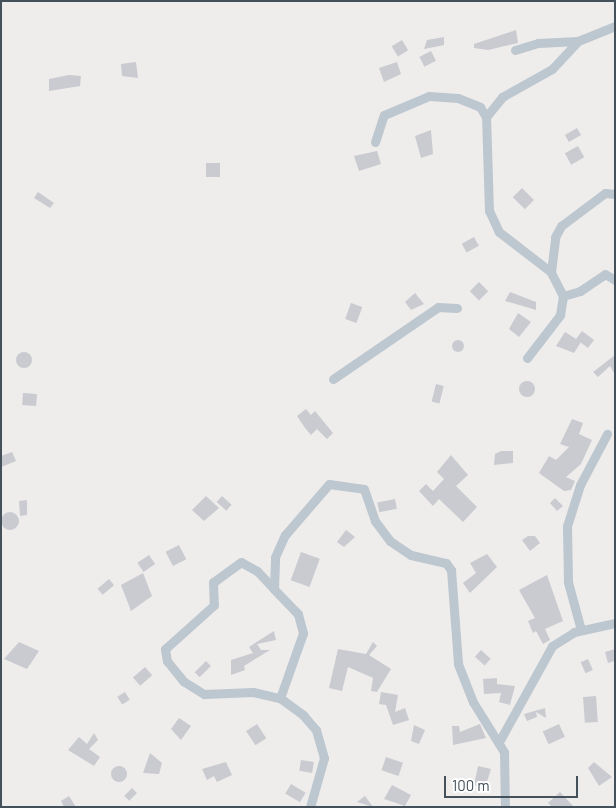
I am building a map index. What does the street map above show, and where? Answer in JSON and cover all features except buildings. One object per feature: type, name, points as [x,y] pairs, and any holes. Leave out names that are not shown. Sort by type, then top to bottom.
[{"type":"street","points":[[515,50],[538,43],[578,41],[615,26]]},
{"type":"street","points":[[486,117],[502,97],[552,69],[578,41]]},
{"type":"street","points":[[375,142],[384,115],[430,96],[458,98],[480,107],[486,117],[489,211],[499,232],[550,272],[564,296],[560,315],[527,358]]},
{"type":"street","points":[[550,272],[555,237],[561,226],[604,193],[615,194]]},
{"type":"street","points":[[564,296],[580,291],[605,274],[615,280]]},
{"type":"street","points":[[333,379],[438,307],[457,308]]},
{"type":"street","points":[[581,630],[568,582],[567,526],[580,485],[607,434]]},
{"type":"street","points":[[274,589],[275,557],[285,535],[329,484],[364,489],[375,521],[390,541],[411,555],[446,563],[451,570],[458,664],[473,702],[500,740],[505,807]]},
{"type":"street","points":[[280,698],[304,633],[298,614],[257,571],[241,562],[213,582],[214,605],[165,649],[167,661],[183,681],[204,694],[253,692],[280,698],[304,715],[321,744],[322,776],[310,807]]},
{"type":"street","points":[[500,740],[552,646],[581,630],[615,623]]}]
